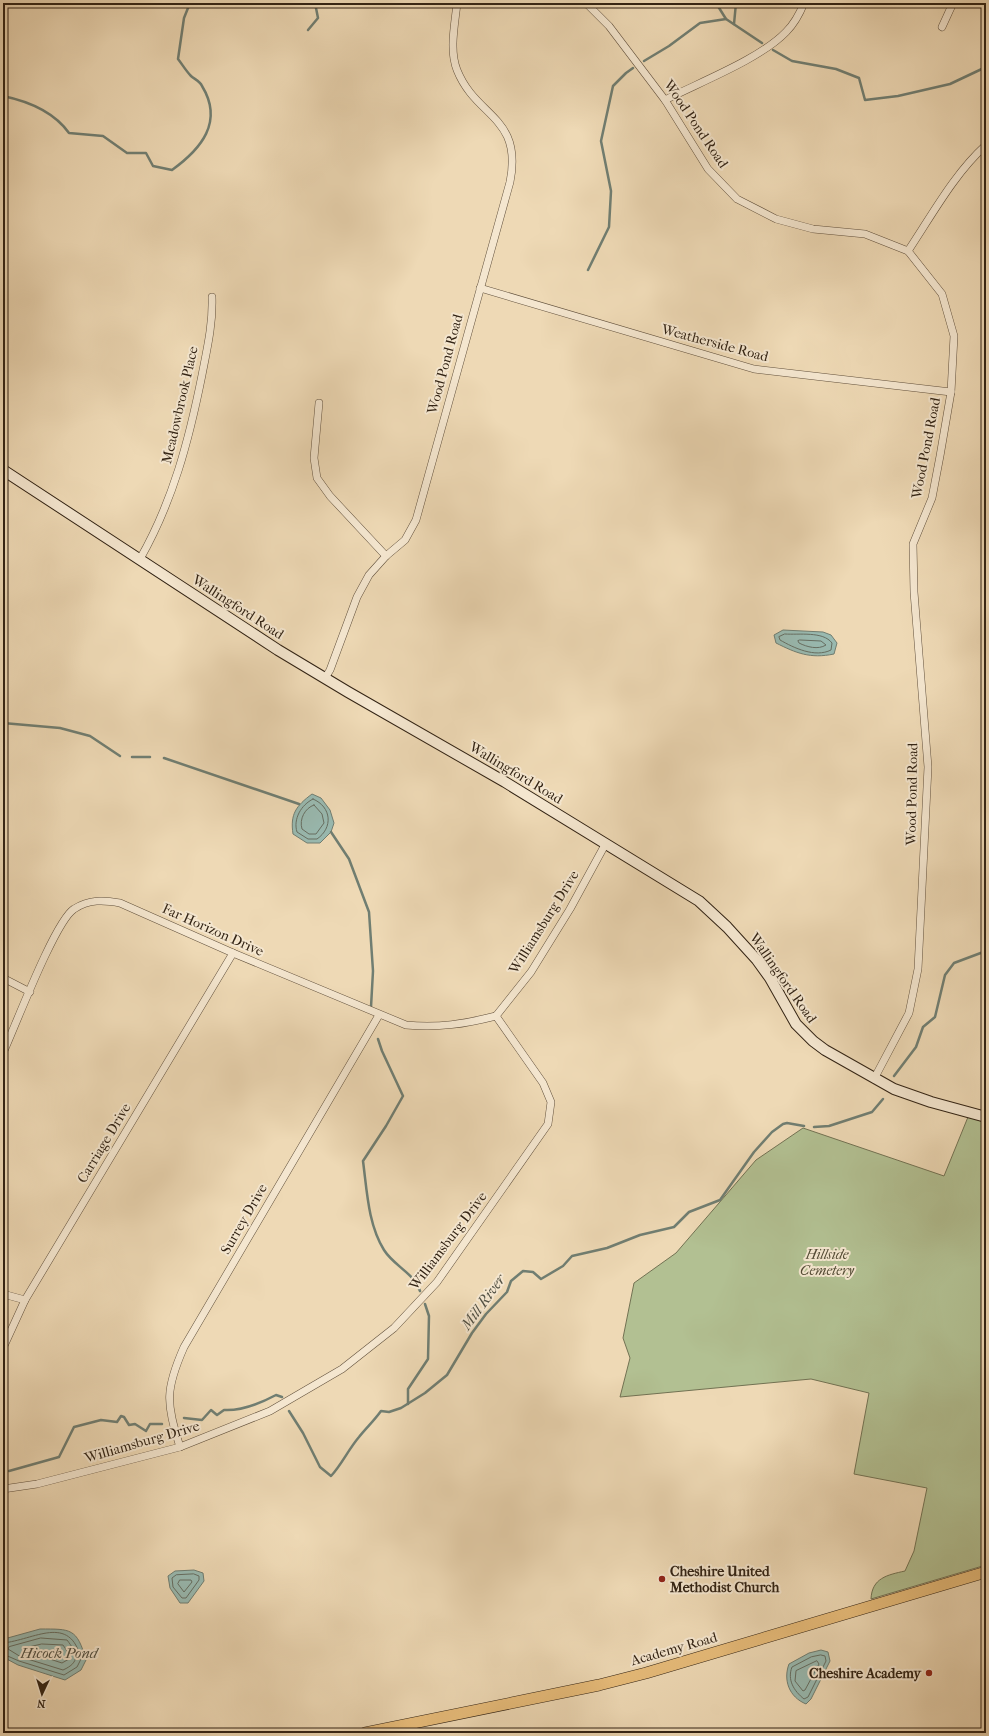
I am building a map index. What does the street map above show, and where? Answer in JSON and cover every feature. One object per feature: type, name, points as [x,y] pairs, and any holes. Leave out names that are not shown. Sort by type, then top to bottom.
[{"type":"main road","name":"Academy Road","points":[[365,1733],[580,1689],[639,1675],[986,1572]]},
{"type":"street","name":"Wood Pond Road","points":[[325,678],[330,670],[356,597],[369,575],[386,556],[405,540],[416,520],[513,168],[511,144],[499,122],[468,90],[456,69],[453,56],[457,3]]},
{"type":"street","name":"Wood Pond Road","points":[[586,3],[609,26],[665,100],[708,169],[737,199],[776,219],[813,229],[865,234],[908,251],[942,294],[954,336],[951,392],[932,498],[914,544],[914,592],[928,767],[918,969],[909,1013],[874,1079]]},
{"type":"street","points":[[665,100],[760,52],[786,32],[800,12],[804,3]]},
{"type":"street","points":[[942,27],[953,3]]},
{"type":"street","points":[[908,251],[959,176],[973,157],[986,145]]},
{"type":"street","name":"Weatherside Road","points":[[480,288],[754,369],[951,392]]},
{"type":"street","name":"Meadowbrook Place","points":[[140,559],[162,516],[187,443],[213,319],[212,297]]},
{"type":"street","points":[[319,403],[314,458],[317,478],[330,496],[386,556]]},
{"type":"street","name":"Wallingford Road","points":[[3,470],[234,622],[325,678],[606,843],[672,883],[708,908],[757,960],[770,978],[790,1017],[802,1031],[825,1050],[874,1079],[909,1095],[986,1117]]},
{"type":"street","name":"Williamsburg Drive","points":[[3,1489],[37,1484],[180,1447],[270,1411],[342,1369],[394,1328],[437,1282],[548,1124],[551,1102],[542,1083],[496,1016],[531,972],[570,909],[606,843]]},
{"type":"street","name":"Far Horizon Drive","points":[[3,1053],[59,928],[73,909],[88,902],[103,900],[120,903],[233,953],[406,1025],[431,1028],[466,1024],[496,1016]]},
{"type":"street","name":"Carriage Drive","points":[[3,1348],[25,1300],[233,953]]},
{"type":"street","points":[[3,978],[30,992]]},
{"type":"street","name":"Surrey Drive","points":[[180,1447],[171,1417],[168,1393],[174,1369],[184,1347],[379,1015]]},
{"type":"street","points":[[3,1294],[25,1300]]},
{"type":"green space","name":"Hillside Cemetery","points":[[968,1117],[986,1122],[986,1565],[871,1599],[874,1586],[877,1582],[892,1574],[905,1571],[914,1551],[927,1488],[854,1474],[869,1393],[811,1379],[620,1397],[630,1358],[623,1338],[634,1283],[676,1253],[756,1160],[803,1128],[944,1176]]},
{"type":"water","points":[[783,630],[823,632],[831,635],[837,643],[834,654],[818,656],[810,655],[783,647],[776,643],[774,635]]},
{"type":"water","points":[[312,794],[321,798],[330,810],[334,823],[331,832],[320,843],[307,843],[293,834],[292,821],[295,811],[302,802]]},
{"type":"water","points":[[194,1570],[203,1573],[204,1581],[188,1603],[180,1603],[170,1588],[168,1576],[175,1571]]},
{"type":"water","name":"Hicock Pond","points":[[40,1629],[66,1630],[76,1636],[83,1649],[86,1660],[81,1670],[65,1680],[18,1665],[3,1657],[4,1639]]},
{"type":"water","points":[[821,1650],[828,1652],[830,1661],[811,1699],[806,1704],[795,1697],[789,1687],[787,1682],[787,1670],[789,1664],[809,1653]]},
{"type":"waterway","points":[[3,96],[30,104],[48,113],[69,133],[103,136],[127,153],[146,153],[153,166],[172,170],[183,162],[200,144],[210,123],[211,111],[208,99],[202,86],[189,74],[178,59],[184,18],[190,3]]},
{"type":"waterway","points":[[308,30],[318,18],[315,3]]},
{"type":"waterway","points":[[716,3],[726,19],[762,43]]},
{"type":"waterway","points":[[734,24],[736,3]]},
{"type":"waterway","points":[[644,61],[669,46],[700,23],[726,19]]},
{"type":"waterway","points":[[773,50],[792,61],[836,69],[859,78],[865,100],[898,96],[950,84],[986,67]]},
{"type":"waterway","points":[[588,270],[609,227],[611,191],[601,141],[613,86],[633,68]]},
{"type":"waterway","points":[[3,723],[60,728],[90,736],[120,756]]},
{"type":"waterway","points":[[132,757],[150,757]]},
{"type":"waterway","points":[[164,758],[299,804]]},
{"type":"waterway","points":[[331,832],[349,859],[369,912],[373,971],[371,1007]]},
{"type":"waterway","name":"Mill River","points":[[894,1076],[916,1047],[923,1027],[935,1017],[945,975],[954,963],[986,951]]},
{"type":"waterway","points":[[378,1039],[403,1096],[386,1126],[363,1161],[367,1195],[371,1218],[384,1250],[393,1261],[409,1274],[420,1291]]},
{"type":"waterway","name":"Mill River","points":[[814,1127],[829,1126],[872,1112],[883,1099]]},
{"type":"waterway","name":"Mill River","points":[[289,1411],[303,1433],[320,1467],[331,1476],[355,1442],[381,1411],[389,1412],[401,1408],[425,1393],[447,1375],[472,1333],[486,1314],[507,1292],[511,1281],[523,1271],[533,1272],[541,1279],[563,1266],[572,1256],[607,1248],[640,1235],[674,1227],[689,1212],[720,1200],[754,1152],[772,1132],[783,1124],[787,1123],[804,1126]]},
{"type":"waterway","points":[[408,1404],[408,1389],[428,1359],[429,1316],[425,1304]]},
{"type":"waterway","name":"Mill River","points":[[184,1418],[202,1420],[211,1410],[217,1415],[224,1410],[251,1406],[276,1395],[282,1397]]},
{"type":"waterway","name":"Mill River","points":[[9,1471],[59,1457],[74,1427],[101,1420],[117,1422],[121,1416],[124,1417],[129,1425],[135,1424],[146,1431],[150,1424],[162,1424]]},
{"type":"place","name":"Cheshire United Methodist Church","points":[[662,1579]]},
{"type":"place","name":"Cheshire Academy","points":[[929,1673]]}]
